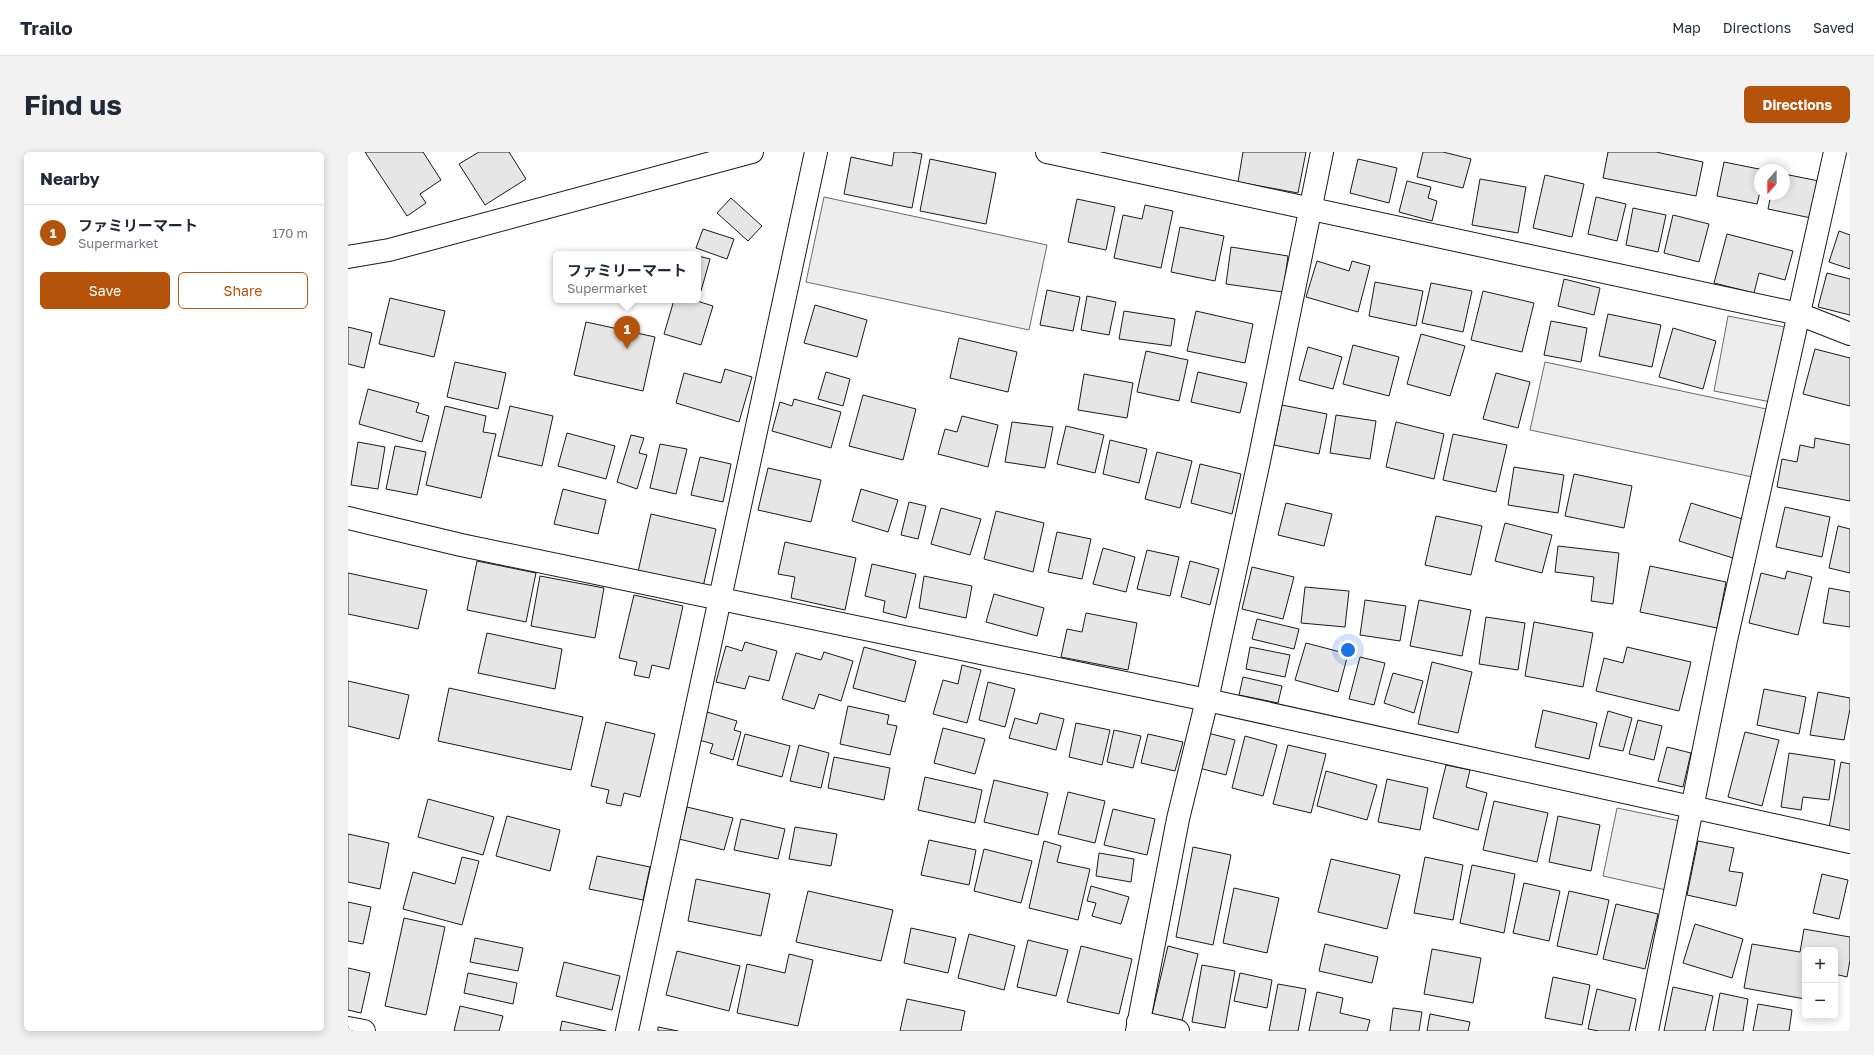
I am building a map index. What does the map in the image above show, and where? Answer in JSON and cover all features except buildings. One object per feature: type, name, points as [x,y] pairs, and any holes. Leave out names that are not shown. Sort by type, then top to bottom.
[{"type":"street","points":[[348,257],[389,250],[708,158],[752,152]]},
{"type":"street","points":[[627,1031],[816,152]]},
{"type":"street","points":[[1048,152],[1310,210],[1799,314],[1850,334]]},
{"type":"street","points":[[1178,1031],[1138,1026],[1178,819],[1207,700],[1322,152]]},
{"type":"street","points":[[1647,1031],[1726,640],[1834,152]]},
{"type":"street","points":[[348,518],[461,545],[1207,700],[1850,842]]},
{"type":"street","points":[[348,1028],[364,1031]]},
{"type":"shaded area","points":[[824,197],[1047,245],[1029,330],[806,282]]},
{"type":"shaded area","points":[[1728,316],[1790,328],[1776,403],[1714,391]]},
{"type":"shaded area","points":[[1545,362],[1771,410],[1757,478],[1530,430]]},
{"type":"shaded area","points":[[1617,808],[1680,821],[1666,890],[1603,876]]},
{"type":"place","name":"ファミリーマート","points":[[627,349]]}]
